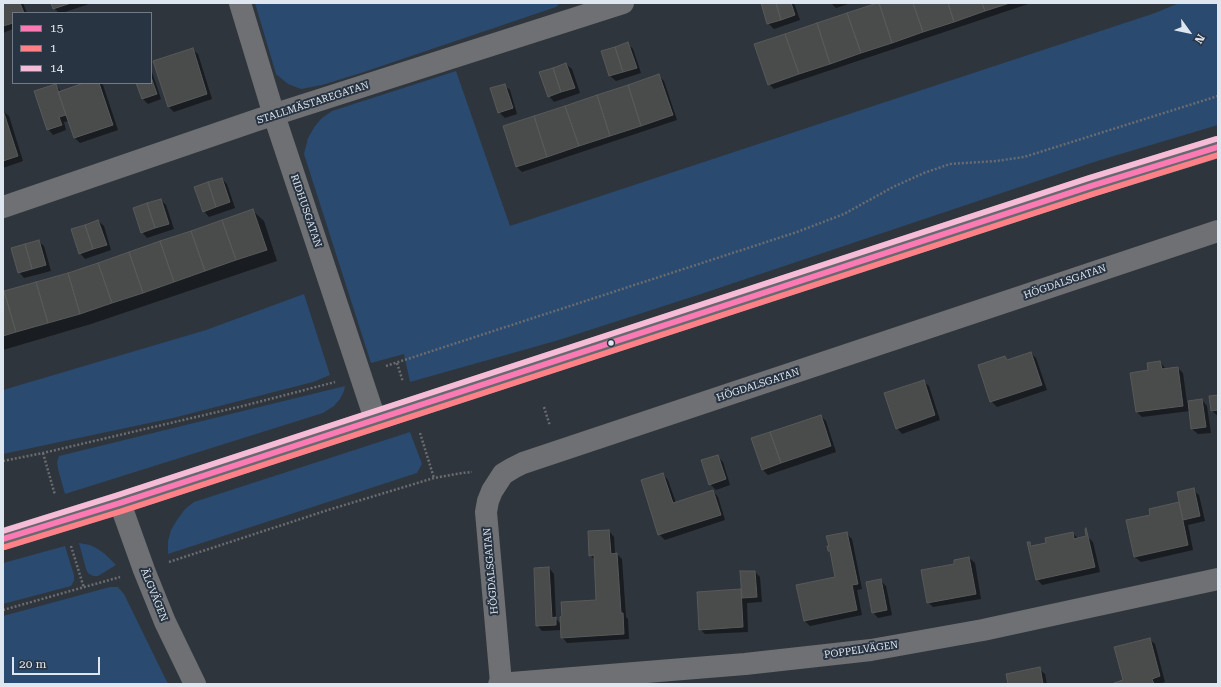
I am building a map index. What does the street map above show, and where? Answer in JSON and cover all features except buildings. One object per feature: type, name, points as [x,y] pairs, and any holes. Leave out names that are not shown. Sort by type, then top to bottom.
[{"type":"main road","points":[[3,539],[120,503],[1091,186],[1218,147]]},
{"type":"street","name":"RIDHUSGATAN","points":[[240,3],[274,115],[375,419]]},
{"type":"street","name":"STALLMÄSTAREGATAN","points":[[3,207],[274,115],[624,3]]},
{"type":"street","name":"HÖGDALSGATAN","points":[[500,684],[486,512],[492,491],[503,474],[523,463],[1218,231]]},
{"type":"street","name":"ÄLGVÄGEN","points":[[120,503],[144,570],[165,622],[195,684]]},
{"type":"street","name":"POPPELVÄGEN","points":[[500,684],[737,664],[871,650],[983,630],[1218,579]]},
{"type":"path","points":[[3,461],[247,405],[339,381],[798,232],[844,214],[893,187],[924,173],[950,164],[996,161],[1024,156],[1218,96]]},
{"type":"path","points":[[3,610],[144,570],[328,510],[434,478],[482,471],[503,474]]},
{"type":"shaded area","points":[[255,3],[560,3],[556,7],[364,72],[322,85],[301,89],[288,84],[276,74]]},
{"type":"shaded area","points":[[1179,3],[1218,3],[1218,125],[1094,162],[559,340],[410,382],[404,354],[371,363],[304,154],[308,138],[315,126],[322,118],[332,111],[456,71],[510,226],[1155,13]]},
{"type":"shaded area","points":[[304,294],[330,375],[313,382],[173,418],[3,454],[3,390],[206,330]]},
{"type":"shaded area","points":[[345,386],[340,399],[334,406],[323,413],[65,494],[58,469],[57,462],[59,456]]},
{"type":"shaded area","points":[[410,432],[422,464],[417,473],[168,554],[168,541],[171,530],[185,509],[194,502]]},
{"type":"shaded area","points":[[79,543],[90,545],[98,549],[116,565],[98,576],[93,576],[88,573],[86,569]]},
{"type":"shaded area","points":[[65,546],[74,575],[74,581],[71,586],[3,604],[3,563]]},
{"type":"shaded area","points":[[110,587],[118,587],[124,594],[168,684],[3,684],[3,616]]},
{"type":"transit line","name":"14","points":[[3,531],[118,495],[1089,178],[1216,139]]},
{"type":"transit line","name":"15","points":[[3,539],[120,503],[1091,186],[1218,147]]},
{"type":"transit line","name":"1","points":[[5,547],[122,511],[1093,194],[1218,155]]}]
